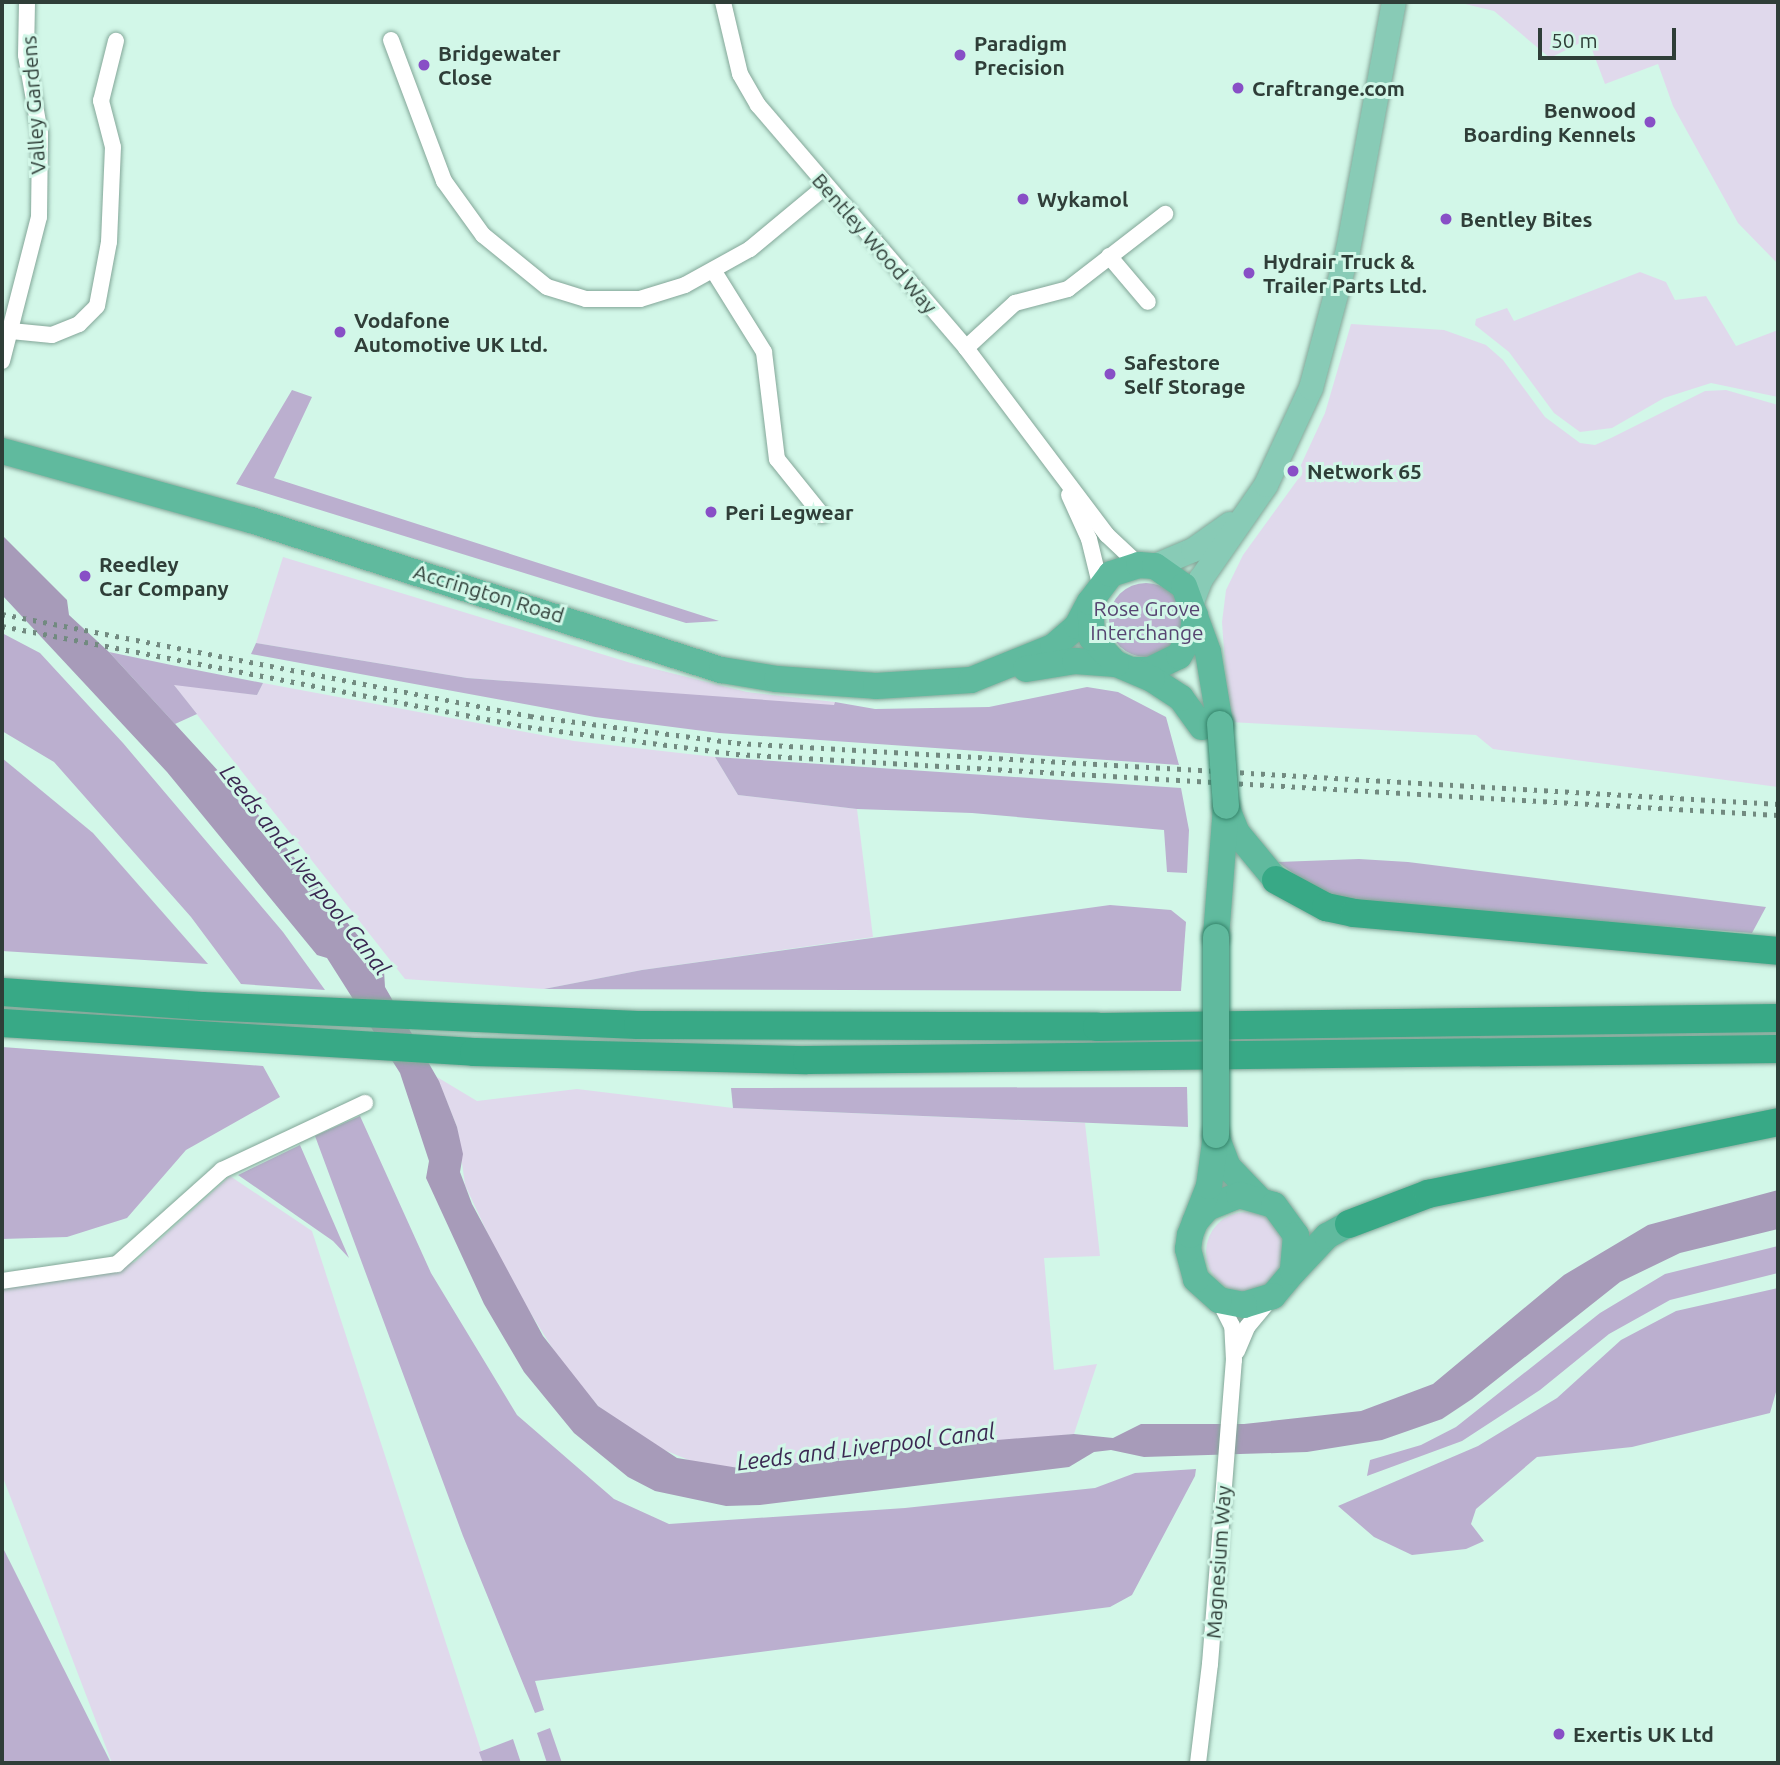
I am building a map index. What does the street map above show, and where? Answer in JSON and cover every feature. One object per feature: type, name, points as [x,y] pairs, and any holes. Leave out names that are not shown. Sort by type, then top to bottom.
[{"type":"highway","name":"Accrington Road","points":[[2,451],[251,520],[722,670],[812,683],[876,686],[983,676],[1075,661],[1125,667]]},
{"type":"highway","points":[[1211,725],[1181,698],[1125,667],[1092,638],[1095,593],[1111,574],[1147,565],[1178,580],[1193,608],[1208,652],[1211,725],[1220,798],[1216,925],[1216,1135],[1209,1186],[1190,1235],[1189,1263],[1202,1287],[1219,1300],[1244,1305],[1273,1296],[1327,1236],[1349,1224],[1428,1194],[1778,1122]]},
{"type":"highway","name":"Accrington Road","points":[[983,676],[1053,647],[1077,626],[1095,593]]},
{"type":"highway","points":[[1125,667],[1150,670],[1179,656],[1193,632],[1193,608]]},
{"type":"highway","points":[[1220,798],[1237,833],[1276,880],[1326,907],[1354,913],[1778,951]]},
{"type":"highway","points":[[2,992],[457,1020],[651,1026],[1097,1027],[1778,1018]]},
{"type":"highway","points":[[2,1023],[208,1038],[474,1052],[848,1060],[1778,1049]]},
{"type":"highway","points":[[1216,1135],[1228,1167],[1257,1197],[1288,1219],[1298,1254],[1293,1272]]},
{"type":"highway","points":[[1195,1222],[1222,1199],[1257,1197]]},
{"type":"main road","points":[[1193,608],[1201,579],[1241,517],[1266,485],[1283,454],[1324,348],[1348,250],[1394,2]]},
{"type":"main road","points":[[1147,565],[1194,550],[1241,517]]},
{"type":"street","name":"Valley Gardens","points":[[2,361],[39,217],[40,132],[26,55],[27,2]]},
{"type":"street","name":"Bentley Wood Way","points":[[723,2],[740,74],[766,114],[966,348],[1107,535],[1147,565]]},
{"type":"street","points":[[391,40],[444,181],[483,235],[547,287],[586,299],[640,299],[685,285],[750,249],[826,186]]},
{"type":"street","points":[[11,331],[52,335],[79,324],[97,306],[109,242],[113,147],[101,102],[116,41]]},
{"type":"street","points":[[966,348],[1015,303],[1068,289],[1165,214]]},
{"type":"street","points":[[1109,256],[1149,302]]},
{"type":"street","points":[[713,270],[764,352],[777,458],[822,515]]},
{"type":"street","name":"Bentley Wood Way","points":[[1058,471],[1089,539],[1095,593]]},
{"type":"street","points":[[2,1282],[117,1264],[222,1170],[359,1106]]},
{"type":"street","name":"Magnesium Way","points":[[1234,1360],[1247,1327],[1273,1296]]},
{"type":"street","name":"Magnesium Way","points":[[1198,1763],[1210,1664],[1234,1360],[1232,1326],[1219,1300]]},
{"type":"shaded area","points":[[1457,2],[1778,2],[1778,264],[1738,223],[1673,106],[1658,64],[1605,84],[1588,39],[1550,58],[1494,11]]},
{"type":"shaded area","points":[[1640,272],[1666,282],[1675,300],[1706,296],[1736,346],[1778,330],[1778,397],[1711,383],[1664,398],[1612,428],[1580,432],[1554,413],[1509,352],[1475,325],[1476,319],[1507,308],[1514,321]]},
{"type":"shaded area","points":[[1351,324],[1444,330],[1486,345],[1503,360],[1545,417],[1580,443],[1595,445],[1705,391],[1726,390],[1778,405],[1778,787],[1493,749],[1476,735],[1229,722],[1222,622],[1226,590],[1243,555],[1301,475],[1300,467],[1325,413]]},
{"type":"shaded area","points":[[2,535],[67,600],[69,615],[109,652],[266,823],[373,954],[384,971],[385,987],[439,1081],[457,1127],[463,1154],[460,1172],[472,1204],[543,1336],[598,1406],[677,1458],[745,1469],[997,1440],[1074,1434],[1113,1438],[1141,1424],[1244,1424],[1361,1411],[1433,1384],[1564,1275],[1648,1225],[1778,1190],[1778,1229],[1680,1253],[1620,1282],[1472,1399],[1442,1419],[1382,1440],[1307,1452],[1144,1457],[1111,1450],[1094,1452],[1069,1467],[760,1505],[726,1506],[655,1491],[628,1477],[574,1433],[524,1372],[484,1304],[426,1178],[429,1161],[400,1073],[327,958],[317,955],[167,772],[2,595]]},
{"type":"shaded area","points":[[283,557],[631,663],[747,692],[835,702],[834,706],[467,678],[256,643]]},
{"type":"shaded area","points":[[263,683],[574,741],[715,757],[738,795],[857,809],[873,937],[642,970],[544,989],[405,979],[173,684],[257,695]]},
{"type":"shaded area","points":[[437,1077],[477,1101],[577,1089],[733,1108],[1085,1123],[1100,1256],[1044,1258],[1054,1370],[1097,1364],[1074,1434],[745,1469],[701,1465],[652,1445],[598,1406],[561,1362],[508,1277],[465,1185],[457,1127]]},
{"type":"shaded area","points":[[230,1176],[312,1231],[485,1763],[112,1763],[2,1475],[2,1288],[135,1262]]},
{"type":"shaded area","points":[[1238,1212],[1254,1212],[1268,1219],[1279,1230],[1286,1244],[1283,1267],[1268,1285],[1254,1292],[1238,1292],[1224,1285],[1213,1274],[1206,1260],[1206,1244],[1213,1230],[1224,1219]]},
{"type":"green space","points":[[292,390],[312,397],[274,478],[719,621],[686,623],[236,484]]},
{"type":"green space","name":"Rose Grove Interchange","points":[[1139,583],[1153,583],[1167,589],[1177,599],[1183,620],[1177,641],[1167,651],[1153,657],[1139,657],[1125,651],[1115,641],[1109,627],[1109,613],[1115,599],[1125,589]]},
{"type":"green space","points":[[2,633],[40,653],[123,743],[283,932],[325,990],[241,984],[191,917],[54,762],[2,731]]},
{"type":"green space","points":[[256,643],[467,678],[834,705],[835,702],[875,709],[989,707],[1087,687],[1118,692],[1166,717],[1179,765],[719,733],[595,717],[251,654]]},
{"type":"green space","points":[[109,652],[263,683],[257,695],[174,685],[197,714],[175,724]]},
{"type":"green space","points":[[715,757],[1181,788],[1189,830],[1187,873],[1167,872],[1164,830],[972,813],[857,809],[738,795]]},
{"type":"green space","points":[[2,758],[93,833],[208,964],[2,951]]},
{"type":"green space","points":[[1359,859],[1408,862],[1766,907],[1752,933],[1416,908],[1340,899],[1309,885],[1278,862]]},
{"type":"green space","points":[[1110,905],[1171,910],[1186,922],[1181,991],[544,989],[642,970]]},
{"type":"green space","points":[[2,1047],[263,1066],[280,1097],[186,1150],[127,1218],[67,1237],[2,1239]]},
{"type":"green space","points":[[1187,1087],[1188,1127],[733,1108],[731,1088]]},
{"type":"green space","points":[[360,1116],[431,1273],[517,1415],[614,1499],[669,1524],[905,1508],[1095,1488],[1135,1473],[1196,1469],[1195,1476],[1132,1595],[1110,1607],[535,1681],[544,1710],[535,1713],[463,1536],[315,1136]]},
{"type":"green space","points":[[300,1145],[349,1258],[333,1241],[238,1175]]},
{"type":"green space","points":[[1778,1246],[1778,1273],[1670,1300],[1609,1334],[1540,1390],[1462,1441],[1367,1476],[1370,1460],[1421,1445],[1456,1427],[1600,1313],[1665,1274]]},
{"type":"green space","points":[[1778,1288],[1778,1385],[1770,1413],[1632,1447],[1537,1457],[1476,1509],[1471,1524],[1484,1541],[1466,1549],[1412,1555],[1374,1537],[1338,1506],[1478,1446],[1557,1398],[1621,1340],[1676,1311]]},
{"type":"green space","points":[[2,1546],[111,1763],[2,1763]]},
{"type":"green space","points":[[550,1728],[562,1763],[547,1763],[537,1733]]},
{"type":"green space","points":[[513,1739],[521,1763],[483,1763],[479,1752]]},
{"type":"railway","points":[[2,614],[530,716],[737,743],[1778,804]]},
{"type":"railway","points":[[2,626],[528,727],[736,754],[1778,815]]},
{"type":"place","name":"Paradigm Precision","points":[[960,55]]},
{"type":"place","name":"Bridgewater Close","points":[[424,65]]},
{"type":"place","name":"Craftrange.com","points":[[1238,88]]},
{"type":"place","name":"Benwood Boarding Kennels","points":[[1650,122]]},
{"type":"place","name":"Wykamol","points":[[1023,199]]},
{"type":"place","name":"Bentley Bites","points":[[1446,219]]},
{"type":"place","name":"Hydrair Truck & Trailer Parts Ltd.","points":[[1249,273]]},
{"type":"place","name":"Vodafone Automotive UK Ltd.","points":[[340,332]]},
{"type":"place","name":"Safestore Self Storage","points":[[1110,374]]},
{"type":"place","name":"Network 65","points":[[1293,471]]},
{"type":"place","name":"Peri Legwear","points":[[711,512]]},
{"type":"place","name":"Reedley Car Company","points":[[85,576]]},
{"type":"place","name":"Exertis UK Ltd","points":[[1559,1734]]},
{"type":"water label","name":"Leeds and Liverpool Canal","points":[[305,870]]},
{"type":"water label","name":"Leeds and Liverpool Canal","points":[[866,1447]]}]
